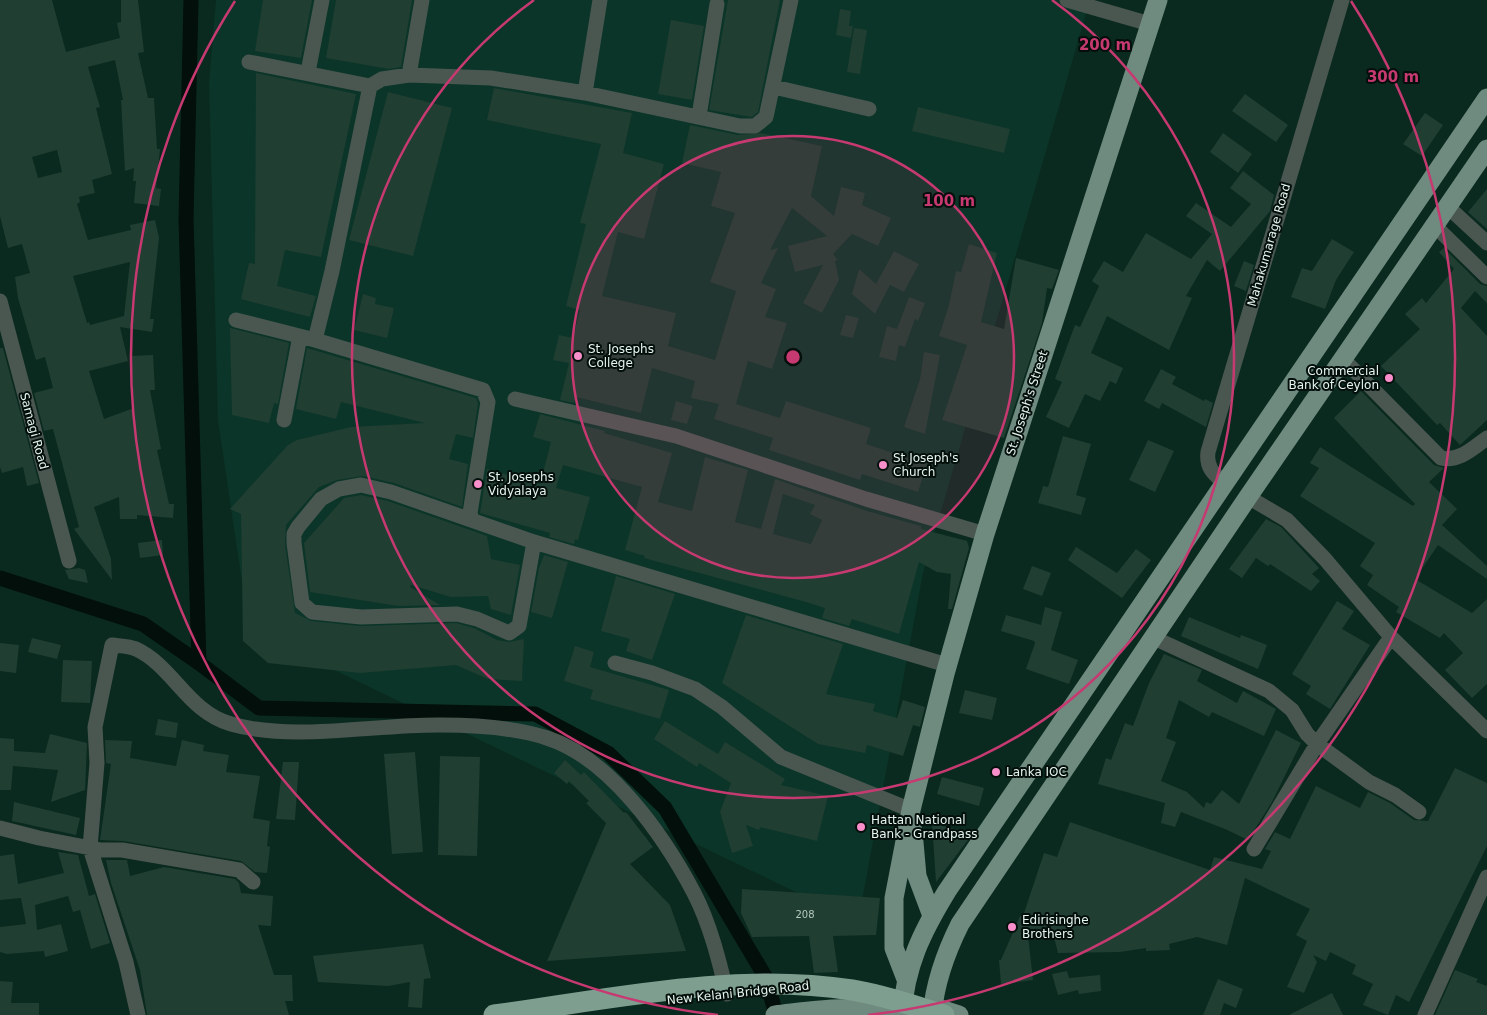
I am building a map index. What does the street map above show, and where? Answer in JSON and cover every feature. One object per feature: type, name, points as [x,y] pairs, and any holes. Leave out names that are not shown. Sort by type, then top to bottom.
[{"type":"highway","points":[[494,1015],[737,984],[850,990],[882,996],[936,1012]]},
{"type":"main road","name":"St. Joseph's Street","points":[[904,987],[896,955],[893,925],[896,890],[911,810],[947,666],[985,534],[1158,0]]},
{"type":"main road","points":[[902,1015],[904,987],[912,957],[932,916],[1487,98]]},
{"type":"main road","points":[[936,1012],[946,952],[960,924],[1248,497],[1487,149]]},
{"type":"main road","points":[[1224,483],[1248,497]]},
{"type":"main road","name":"St. Joseph's Street","points":[[911,810],[917,876],[932,916]]},
{"type":"main road","name":"New Kelani Bridge Road","points":[[540,1015],[734,993],[849,983],[904,987],[936,1012],[959,1015]]},
{"type":"main road","name":"New Kelani Bridge Road","points":[[776,1015],[856,1008],[892,1015]]},
{"type":"street","points":[[308,72],[322,0]]},
{"type":"street","points":[[409,76],[422,0]]},
{"type":"street","points":[[586,93],[600,0]]},
{"type":"street","points":[[250,62],[308,72],[370,86],[382,79],[409,76],[491,78],[586,93],[740,126],[755,126],[766,117],[774,87],[791,0]]},
{"type":"street","points":[[1067,0],[1150,24]]},
{"type":"street","name":"Mahakumarage Road","points":[[1224,483],[1209,468],[1208,452],[1342,0]]},
{"type":"street","points":[[699,116],[717,4]]},
{"type":"street","points":[[284,420],[308,338],[332,271],[370,86]]},
{"type":"street","points":[[774,87],[869,108]]},
{"type":"street","points":[[1448,207],[1487,243]]},
{"type":"street","points":[[1435,226],[1487,277]]},
{"type":"street","name":"Samagi Road","points":[[0,301],[69,561]]},
{"type":"street","points":[[236,320],[308,338],[483,390],[488,402],[470,513],[472,518]]},
{"type":"street","points":[[1343,359],[1441,458],[1450,460],[1461,456],[1487,438]]},
{"type":"street","points":[[515,399],[676,436],[866,499],[985,534]]},
{"type":"street","points":[[534,542],[519,626],[514,632],[509,633],[477,619],[457,614],[341,616],[312,612],[302,603],[294,534],[306,515],[321,499],[334,491],[351,486],[361,486],[391,492],[472,518],[534,542],[947,666]]},
{"type":"street","points":[[1248,497],[1287,520],[1325,559],[1391,637],[1485,724]]},
{"type":"street","points":[[1254,849],[1317,744],[1391,637]]},
{"type":"street","points":[[1154,638],[1269,690],[1292,710],[1307,734],[1317,744],[1369,782],[1395,795],[1418,812]]},
{"type":"street","points":[[138,1015],[126,962],[90,848],[97,764],[95,727],[112,645],[135,648],[150,659],[194,703],[211,716],[231,724],[261,729],[309,731],[440,725],[517,730],[548,738],[581,754],[630,799],[657,834],[694,894],[734,993]]},
{"type":"street","points":[[615,663],[652,673],[695,689],[722,707],[781,757],[911,810]]},
{"type":"street","points":[[0,828],[90,848],[122,850],[238,870],[253,882]]},
{"type":"street","points":[[1425,1015],[1487,877]]},
{"type":"shaded area","points":[[216,0],[1090,0],[923,573],[858,922],[249,629],[218,420],[209,83]]},
{"type":"building","points":[[0,0],[52,0],[66,52],[120,38],[117,23],[121,22],[121,0],[138,0],[144,52],[138,53],[148,98],[154,98],[157,149],[160,149],[156,188],[161,189],[159,206],[134,203],[136,181],[133,181],[134,168],[125,171],[121,100],[123,100],[115,60],[88,67],[100,107],[96,108],[112,174],[92,180],[95,193],[79,197],[80,202],[77,204],[88,240],[131,230],[130,225],[155,220],[159,238],[150,319],[154,319],[152,332],[120,327],[128,361],[89,371],[104,419],[134,408],[131,356],[153,355],[155,390],[150,390],[161,449],[157,450],[169,504],[174,504],[173,518],[137,515],[137,519],[120,519],[119,497],[94,507],[111,559],[112,580],[74,529],[79,527],[53,429],[44,431],[34,393],[53,388],[45,357],[36,360],[18,298],[15,277],[30,273],[22,244],[8,248],[0,216]],"holes":[[[57,150],[62,172],[38,178],[32,157]],[[130,262],[124,316],[90,325],[89,322],[87,323],[73,276]]]},
{"type":"building","points":[[263,0],[312,0],[301,58],[255,51]]},
{"type":"building","points":[[336,0],[412,0],[401,67],[389,69],[326,58]]},
{"type":"building","points":[[728,0],[780,0],[758,112],[752,117],[709,110]]},
{"type":"building","points":[[840,9],[851,11],[849,26],[853,26],[851,38],[836,35]]},
{"type":"building","points":[[671,20],[704,26],[692,100],[658,94]]},
{"type":"building","points":[[854,28],[867,30],[860,74],[847,72]]},
{"type":"building","points":[[256,73],[356,94],[321,257],[285,250],[277,286],[316,296],[310,317],[241,299],[249,263],[255,264]]},
{"type":"building","points":[[494,88],[632,113],[623,153],[664,164],[644,239],[618,232],[602,296],[676,313],[668,346],[715,360],[736,291],[710,282],[735,213],[711,206],[721,172],[682,163],[690,125],[738,135],[761,133],[822,146],[811,196],[834,216],[841,187],[865,193],[862,205],[891,218],[878,246],[852,234],[833,254],[838,260],[835,261],[839,280],[822,313],[803,303],[823,265],[795,272],[788,246],[827,236],[792,208],[770,250],[778,248],[761,283],[776,289],[765,317],[787,323],[772,369],[748,361],[736,404],[780,418],[786,401],[871,428],[866,444],[927,464],[918,492],[862,474],[860,480],[769,450],[773,438],[714,419],[719,404],[691,398],[695,381],[652,368],[641,413],[576,397],[574,403],[560,400],[569,363],[553,360],[559,335],[573,338],[580,310],[566,306],[586,224],[580,223],[601,144],[487,120]]},
{"type":"building","points":[[388,92],[452,108],[413,256],[349,240]]},
{"type":"building","points":[[1245,94],[1288,125],[1276,142],[1232,111]]},
{"type":"building","points":[[918,107],[1010,129],[1004,153],[912,131]]},
{"type":"building","points":[[1425,113],[1443,125],[1422,156],[1403,144]]},
{"type":"building","points":[[1223,133],[1252,154],[1238,173],[1210,152]]},
{"type":"building","points":[[1243,171],[1274,195],[1270,211],[1220,271],[1207,260],[1186,296],[1192,298],[1169,350],[1107,316],[1091,353],[1123,368],[1116,384],[1110,381],[1100,401],[1085,394],[1069,428],[1046,417],[1062,382],[1055,379],[1075,325],[1080,327],[1099,286],[1092,281],[1104,261],[1123,272],[1146,233],[1191,259],[1212,234],[1186,216],[1196,203],[1231,227],[1251,204],[1230,188]]},
{"type":"building","points":[[1487,189],[1487,229],[1468,212]]},
{"type":"building","points":[[1332,239],[1354,252],[1336,280],[1325,309],[1291,297],[1302,268],[1312,271]]},
{"type":"building","points":[[969,244],[997,253],[981,322],[1004,329],[1016,258],[1059,270],[1052,289],[1047,288],[1042,323],[1004,438],[942,420],[967,345],[939,336],[949,305],[956,271],[961,272]]},
{"type":"building","points":[[1444,248],[1480,284],[1487,286],[1487,303],[1475,291],[1461,308],[1487,336],[1487,420],[1460,445],[1440,423],[1437,425],[1381,366],[1420,329],[1405,314],[1422,298],[1426,303],[1454,269],[1439,252]]},
{"type":"building","points":[[894,251],[919,264],[904,292],[890,285],[875,314],[852,294],[859,269],[876,284]]},
{"type":"building","points":[[1244,261],[1254,265],[1246,291],[1234,286]]},
{"type":"building","points":[[363,294],[376,298],[375,304],[394,308],[387,338],[354,330]]},
{"type":"building","points":[[909,297],[925,303],[918,321],[915,319],[905,347],[899,345],[896,361],[879,357],[887,326],[897,329]]},
{"type":"building","points":[[846,315],[859,318],[853,338],[840,335]]},
{"type":"building","points":[[230,328],[289,343],[278,404],[274,403],[269,423],[232,415]]},
{"type":"building","points":[[0,348],[3,348],[39,483],[27,486],[23,467],[2,473],[0,467]]},
{"type":"building","points":[[307,348],[476,398],[478,403],[473,438],[456,434],[449,459],[468,464],[462,507],[394,483],[363,476],[337,480],[319,487],[286,525],[285,544],[295,613],[311,621],[360,626],[456,623],[474,628],[497,640],[509,642],[524,639],[522,681],[488,679],[456,665],[360,673],[268,663],[243,641],[241,514],[230,509],[288,445],[297,440],[351,427],[425,423],[341,402],[336,419],[296,409]]},
{"type":"building","points":[[924,352],[940,355],[925,434],[904,427],[920,379]]},
{"type":"building","points":[[1161,369],[1176,377],[1172,384],[1204,401],[1205,399],[1213,403],[1206,427],[1162,403],[1159,409],[1144,401]]},
{"type":"building","points":[[1361,391],[1434,465],[1444,468],[1429,482],[1457,509],[1442,525],[1487,566],[1487,579],[1438,545],[1415,579],[1472,613],[1487,599],[1487,684],[1472,698],[1445,670],[1463,653],[1444,633],[1440,638],[1396,612],[1399,607],[1367,585],[1373,575],[1360,566],[1375,543],[1300,496],[1319,468],[1310,463],[1320,447],[1413,506],[1415,504],[1334,418]]},
{"type":"building","points":[[676,401],[693,406],[687,424],[671,420]]},
{"type":"building","points":[[540,414],[605,431],[604,433],[672,453],[658,502],[692,511],[705,457],[748,470],[735,522],[761,529],[775,479],[867,511],[921,526],[921,529],[967,541],[969,548],[952,609],[948,609],[951,574],[937,572],[919,562],[899,634],[852,619],[849,626],[822,618],[825,608],[644,558],[645,556],[625,550],[642,487],[563,465],[556,488],[590,497],[578,540],[575,539],[574,544],[549,537],[550,533],[480,513],[487,469],[540,484],[551,442],[533,437]],"holes":[[[783,494],[815,505],[810,514],[822,520],[811,544],[773,534]]]},
{"type":"building","points":[[1063,436],[1091,444],[1076,495],[1086,498],[1081,515],[1038,503],[1043,486],[1048,487]]},
{"type":"building","points":[[1148,440],[1174,451],[1155,492],[1129,480]]},
{"type":"building","points":[[361,495],[388,501],[487,536],[491,559],[520,565],[511,615],[491,609],[488,596],[451,597],[411,585],[410,587],[440,605],[398,606],[310,592],[304,543],[344,498]]},
{"type":"building","points":[[1266,519],[1281,527],[1319,568],[1312,574],[1320,581],[1311,591],[1270,564],[1268,566],[1256,558],[1242,578],[1229,569]]},
{"type":"building","points":[[162,540],[163,555],[140,558],[138,543]]},
{"type":"building","points":[[1076,547],[1117,573],[1136,549],[1151,560],[1122,598],[1068,560]]},
{"type":"building","points":[[544,555],[568,562],[552,618],[531,612],[539,568]]},
{"type":"building","points":[[1032,566],[1051,573],[1042,596],[1023,589]]},
{"type":"building","points":[[79,568],[85,570],[88,583],[69,579],[65,570]]},
{"type":"building","points":[[616,576],[675,594],[652,660],[626,651],[630,639],[601,631]]},
{"type":"building","points":[[1337,601],[1354,611],[1342,629],[1370,645],[1330,709],[1306,694],[1311,686],[1292,674]]},
{"type":"building","points":[[1045,607],[1062,612],[1051,650],[1078,660],[1069,684],[1026,669],[1035,643],[1034,641],[1001,631],[1006,615],[1041,625]]},
{"type":"building","points":[[746,615],[843,644],[826,694],[875,704],[873,711],[897,718],[903,700],[925,707],[920,727],[913,725],[903,756],[867,745],[865,753],[818,744],[722,683]]},
{"type":"building","points":[[1189,617],[1240,638],[1241,635],[1267,645],[1258,669],[1181,636]]},
{"type":"building","points":[[32,638],[61,645],[57,659],[28,652]]},
{"type":"building","points":[[0,643],[19,645],[16,673],[0,671]]},
{"type":"building","points":[[575,646],[594,652],[590,667],[669,690],[660,719],[590,699],[593,690],[564,681]]},
{"type":"building","points":[[1164,654],[1202,670],[1197,681],[1237,703],[1243,691],[1276,709],[1264,736],[1212,712],[1209,717],[1179,700],[1166,738],[1176,742],[1161,781],[1187,792],[1204,808],[1206,802],[1211,804],[1222,790],[1239,804],[1276,730],[1301,743],[1272,802],[1248,840],[1181,812],[1175,827],[1161,823],[1165,803],[1098,784],[1106,758],[1111,760],[1125,723],[1133,726],[1149,683]]},
{"type":"building","points":[[63,660],[92,661],[90,703],[61,702]]},
{"type":"building","points":[[965,690],[997,698],[992,720],[959,713]]},
{"type":"building","points":[[158,719],[178,723],[176,738],[155,735]]},
{"type":"building","points":[[665,721],[718,754],[725,742],[785,779],[781,785],[828,796],[817,841],[760,827],[759,830],[746,825],[753,846],[732,853],[720,812],[731,783],[699,763],[697,767],[654,739]]},
{"type":"building","points":[[50,734],[87,743],[85,790],[51,802],[58,770],[13,766],[11,790],[0,790],[0,738],[14,739],[14,751],[45,753]]},
{"type":"building","points":[[105,740],[132,741],[130,758],[176,766],[182,740],[204,745],[203,751],[229,755],[226,772],[260,776],[253,818],[270,821],[267,846],[270,847],[267,873],[255,872],[241,861],[123,841],[100,840],[111,764],[106,763]]},
{"type":"building","points":[[415,752],[423,852],[392,854],[384,754]]},
{"type":"building","points":[[440,756],[480,757],[477,856],[438,855]]},
{"type":"building","points":[[565,760],[581,775],[584,772],[624,813],[626,812],[653,847],[630,864],[670,905],[686,951],[547,961],[606,823],[586,803],[589,801],[569,781],[567,784],[554,773]]},
{"type":"building","points":[[283,762],[299,762],[295,820],[276,819]]},
{"type":"building","points":[[1455,768],[1487,783],[1487,846],[1409,1002],[1396,995],[1388,1015],[1363,1005],[1373,984],[1352,974],[1356,965],[1330,952],[1326,961],[1313,955],[1317,962],[1304,993],[1287,987],[1307,941],[1296,935],[1310,909],[1245,878],[1227,945],[1197,937],[1169,944],[1170,950],[1146,951],[1146,948],[1120,952],[1058,953],[1053,933],[1028,936],[1033,980],[1001,984],[999,960],[1001,960],[1020,916],[1023,916],[1044,853],[1057,857],[1070,822],[1210,870],[1214,857],[1262,869],[1271,851],[1265,849],[1275,832],[1290,839],[1316,786],[1360,808],[1368,792],[1390,803],[1414,820],[1428,821]]},
{"type":"building","points":[[942,777],[984,788],[979,806],[937,794]]},
{"type":"building","points":[[14,802],[80,818],[76,835],[12,821]]},
{"type":"building","points":[[932,823],[969,833],[971,836],[936,882]]},
{"type":"building","points":[[58,852],[78,855],[89,896],[95,894],[110,943],[91,949],[80,910],[73,912],[68,896],[35,905],[37,930],[61,924],[68,951],[45,957],[44,951],[7,954],[0,952],[0,927],[26,924],[21,898],[0,900],[0,856],[14,854],[18,884],[64,873]]},
{"type":"building","points":[[106,860],[127,860],[130,876],[164,867],[235,879],[239,883],[241,893],[273,896],[271,926],[258,925],[274,975],[292,975],[293,1001],[285,1001],[289,1015],[147,1015],[140,970],[111,883]]},
{"type":"building","points":[[742,889],[880,898],[876,935],[833,936],[838,972],[814,973],[809,936],[752,937],[741,913]]},
{"type":"building","points":[[423,944],[431,978],[424,979],[422,1008],[408,1007],[410,982],[388,986],[318,982],[313,956]]},
{"type":"building","points":[[1455,970],[1478,979],[1476,982],[1487,986],[1487,1015],[1435,1015]]},
{"type":"building","points":[[1067,971],[1069,978],[1100,975],[1101,991],[1079,994],[1078,990],[1058,995],[1052,974]]},
{"type":"building","points":[[1218,979],[1243,989],[1236,1008],[1224,1003],[1220,1015],[1203,1015]]},
{"type":"building","points":[[0,981],[13,982],[11,1003],[39,1003],[39,1015],[0,1015]]},
{"type":"building","points":[[1332,993],[1343,1015],[1289,1015]]},
{"type":"waterway","points":[[191,0],[186,219],[199,663],[259,708],[535,714],[608,753],[665,808],[766,978],[776,1015]]},
{"type":"waterway","points":[[0,578],[143,624],[199,663]]},
{"type":"place","name":"St. Josephs College","points":[[578,356]]},
{"type":"place","name":"Commercial Bank of Ceylon","points":[[1389,378]]},
{"type":"place","name":"St Joseph's Church","points":[[883,465]]},
{"type":"place","name":"St. Josephs Vidyalaya","points":[[478,484]]},
{"type":"place","name":"Lanka IOC","points":[[996,772]]},
{"type":"place","name":"Hattan National Bank - Grandpass","points":[[861,827]]},
{"type":"place","name":"Edirisinghe Brothers","points":[[1012,927]]}]
